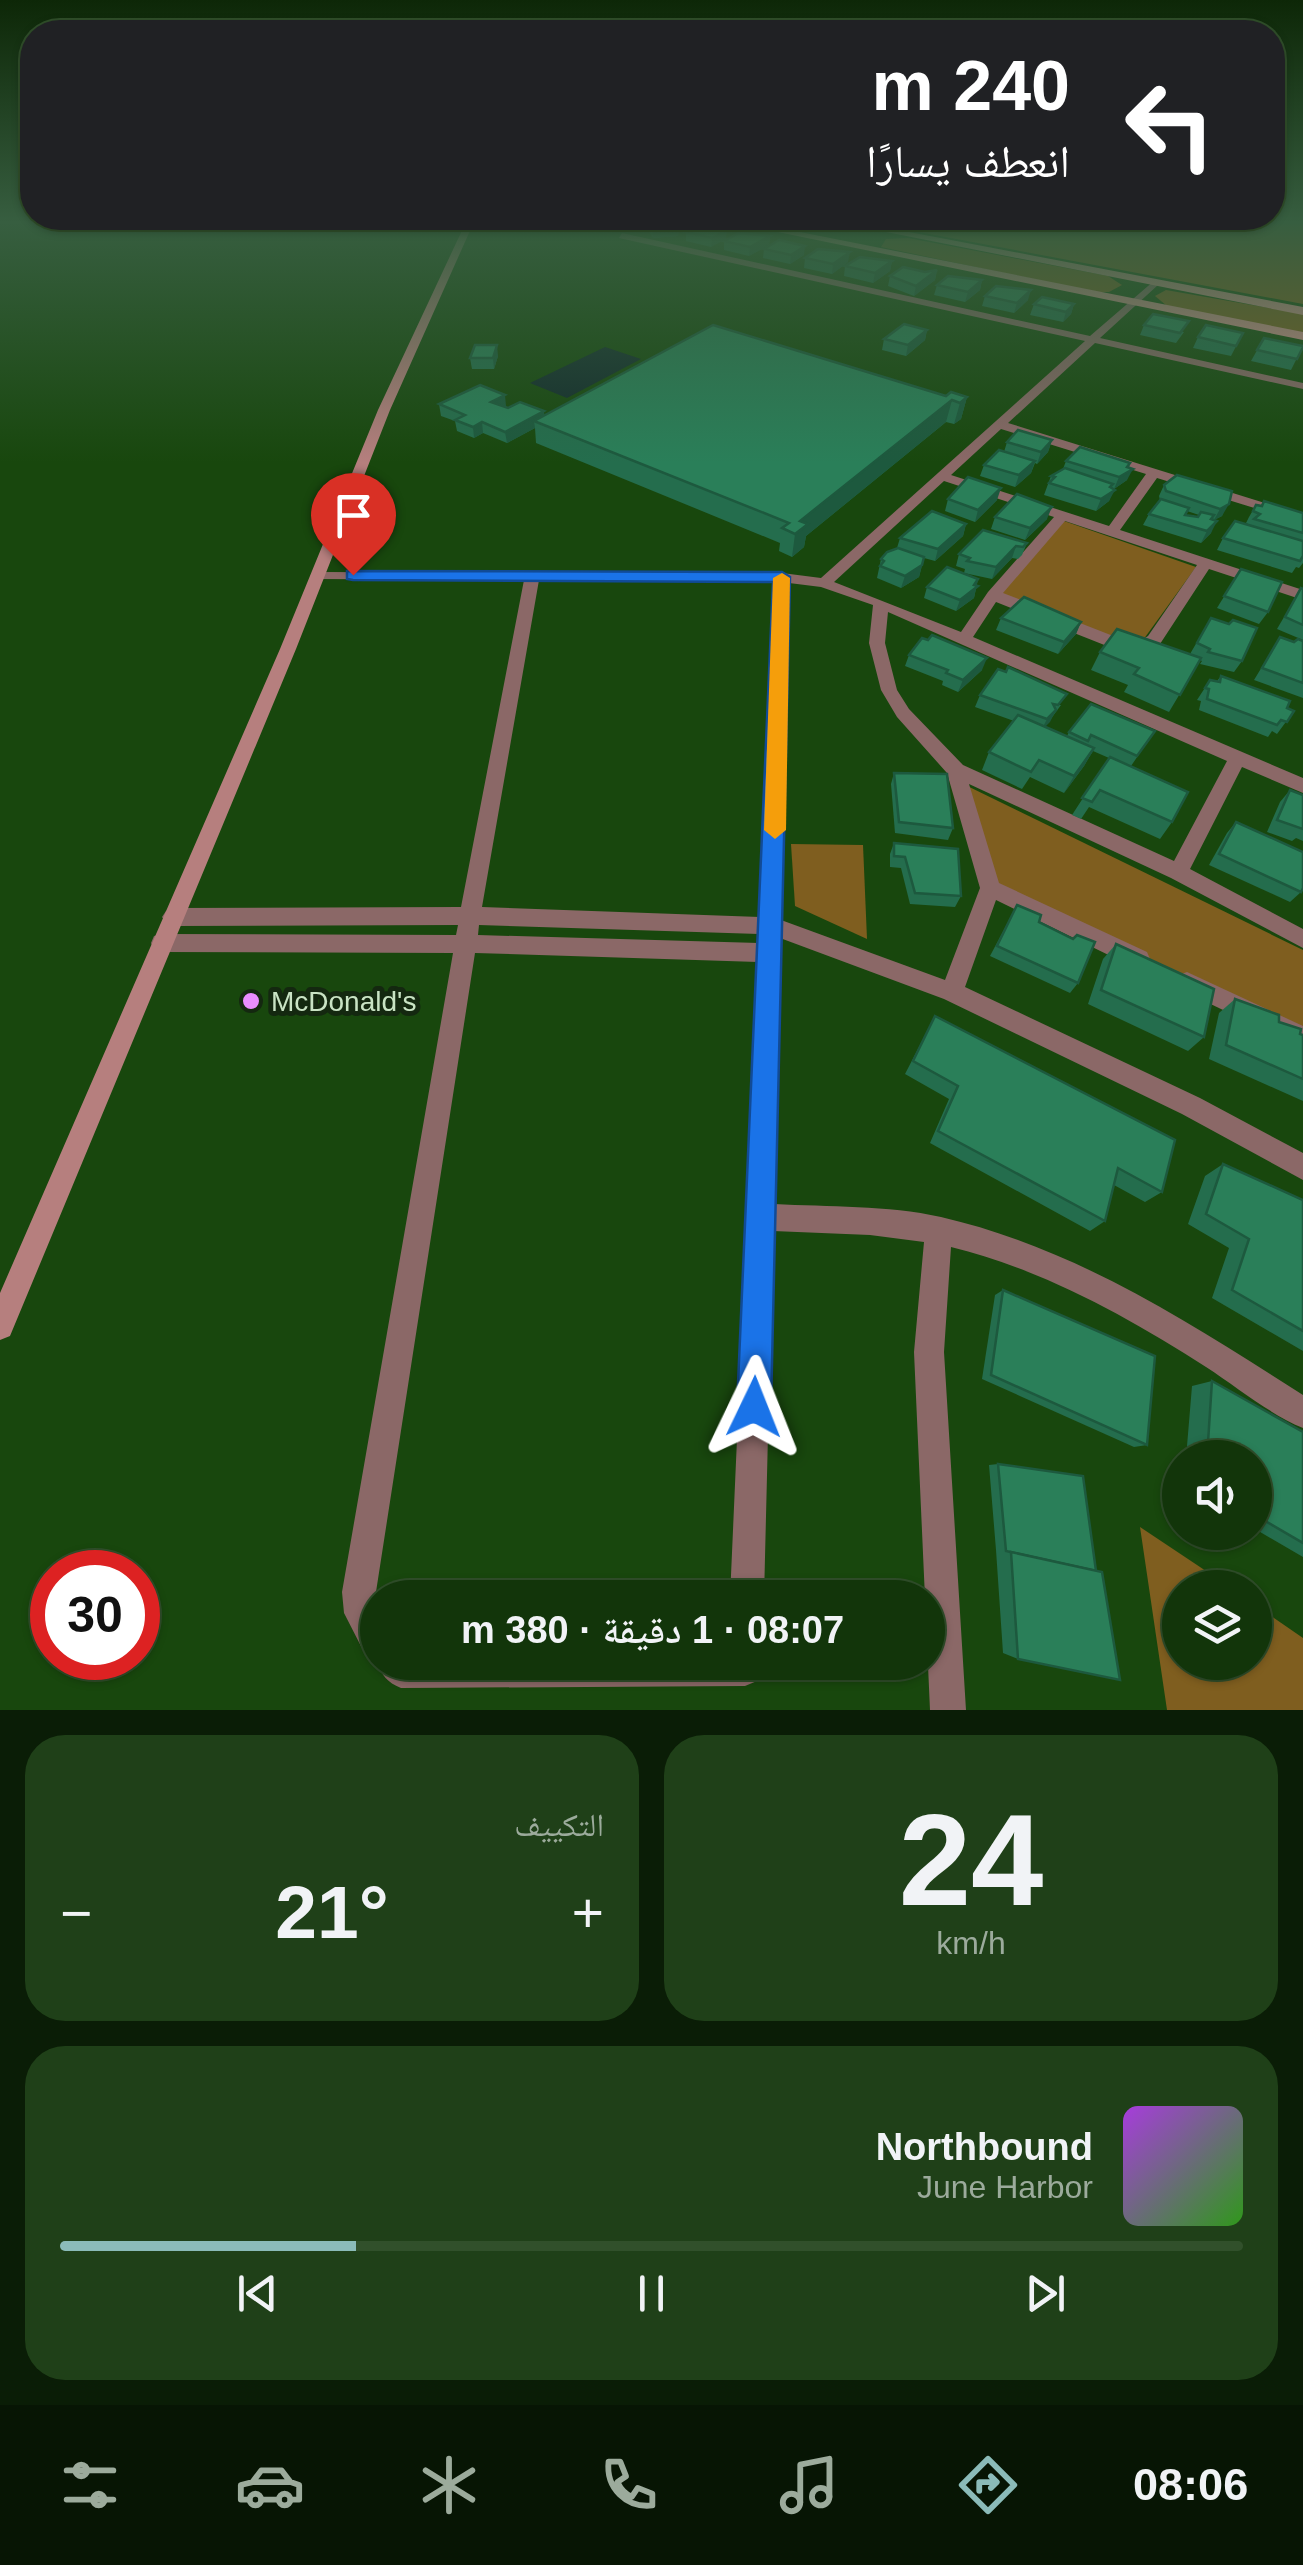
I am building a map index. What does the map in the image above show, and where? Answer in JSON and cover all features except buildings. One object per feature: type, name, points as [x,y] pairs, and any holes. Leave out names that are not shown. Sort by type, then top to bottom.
[{"type":"main road","points":[[0,1326],[172,916],[219,815],[431,304]]},
{"type":"main road","points":[[1136,304],[1303,336]]},
{"type":"main road","points":[[1265,304],[1303,311]]},
{"type":"street","points":[[925,304],[1303,386]]},
{"type":"street","points":[[824,584],[1131,304]]},
{"type":"street","points":[[998,424],[1303,519]]},
{"type":"street","points":[[1112,532],[1153,474]]},
{"type":"street","points":[[942,476],[1303,596]]},
{"type":"street","points":[[963,640],[993,595],[1063,516]]},
{"type":"street","points":[[993,595],[1122,646],[1140,649],[1154,640],[1205,564]]},
{"type":"street","points":[[317,575],[782,577],[824,584],[881,603],[1303,786]]},
{"type":"street","points":[[362,1580],[469,930],[532,576]]},
{"type":"street","points":[[748,1580],[782,577]]},
{"type":"street","points":[[881,603],[878,643],[888,690],[903,713],[956,770],[1178,872],[1303,939]]},
{"type":"street","points":[[1178,872],[1238,758]]},
{"type":"street","points":[[952,992],[990,888],[956,770]]},
{"type":"street","points":[[990,888],[1303,1037]]},
{"type":"street","points":[[172,916],[469,930],[769,953]]},
{"type":"street","points":[[162,943],[469,930],[772,926],[952,992],[1190,1106],[1303,1167]]},
{"type":"street","points":[[760,1216],[890,1223],[939,1230],[1015,1253],[1083,1282],[1303,1413]]},
{"type":"street","points":[[939,1230],[929,1352],[948,1710]]},
{"type":"shaded area","points":[[1164,304],[1245,304],[1303,314],[1303,333]]},
{"type":"shaded area","points":[[1064,521],[1196,567],[1138,647],[998,594]]},
{"type":"shaded area","points":[[955,780],[1303,950],[1303,1029],[983,885]]},
{"type":"shaded area","points":[[791,844],[863,845],[867,939],[795,906]]},
{"type":"shaded area","points":[[1140,1527],[1162,1542],[1162,1550],[1174,1550],[1204,1570],[1162,1570],[1162,1676]]},
{"type":"shaded area","points":[[1272,1617],[1303,1638],[1303,1710],[1167,1710],[1163,1680],[1272,1680]]},
{"type":"water","points":[[605,347],[641,359],[567,398],[530,383]]},
{"type":"slow traffic","points":[[775,830],[782,578]]},
{"type":"place","name":"McDonald's","points":[[251,1001]]},
{"type":"route","points":[[353,575],[782,577],[754,1407]]}]
